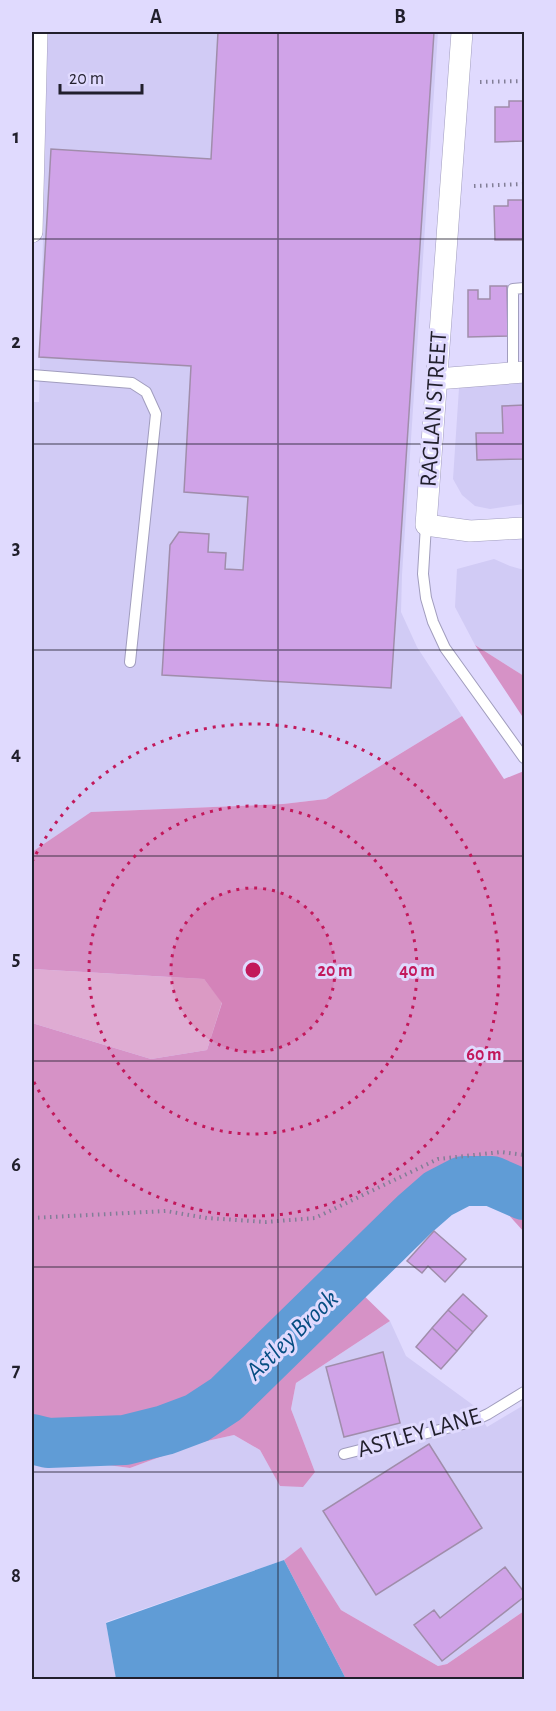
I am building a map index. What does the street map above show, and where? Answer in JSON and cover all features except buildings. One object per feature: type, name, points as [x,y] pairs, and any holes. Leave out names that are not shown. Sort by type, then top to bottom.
[{"type":"street","points":[[32,232],[37,32]]},
{"type":"street","name":"RAGLAN STREET","points":[[426,525],[462,32]]},
{"type":"street","points":[[436,379],[519,373]]},
{"type":"street","points":[[426,525],[470,531],[525,528]]},
{"type":"lane","points":[[519,289],[519,373]]},
{"type":"lane","points":[[32,375],[132,383],[146,392],[156,414],[130,662]]},
{"type":"lane","name":"RAGLAN STREET","points":[[426,525],[423,574],[426,598],[433,622],[445,648],[525,758]]},
{"type":"lane","name":"ASTLEY LANE","points":[[344,1454],[471,1422],[525,1392]]},
{"type":"path","points":[[458,82],[525,81]]},
{"type":"path","points":[[450,188],[525,184]]},
{"type":"path","points":[[32,1218],[166,1211],[207,1218],[266,1222],[315,1218],[438,1159],[501,1152],[525,1155]]},
{"type":"shaded area","points":[[48,32],[438,32],[401,612],[417,647],[462,716],[326,799],[283,804],[92,812],[32,852],[32,402],[39,402]]},
{"type":"shaded area","points":[[524,382],[524,504],[490,509],[475,506],[462,495],[453,479],[459,388]]},
{"type":"shaded area","points":[[494,559],[524,570],[524,676],[475,645],[455,607],[457,569]]},
{"type":"shaded area","points":[[475,645],[524,676],[524,719]]},
{"type":"shaded area","points":[[462,716],[504,779],[524,771],[524,1232],[486,1190],[455,1193],[355,1287],[390,1321],[296,1383],[291,1409],[315,1472],[303,1487],[280,1486],[260,1450],[234,1435],[198,1443],[130,1468],[32,1455],[32,1023],[151,1059],[207,1050],[222,1003],[204,979],[32,969],[32,852],[91,812],[283,804],[326,799]]},
{"type":"shaded area","points":[[32,969],[204,979],[222,1002],[207,1050],[151,1059],[32,1023]]},
{"type":"shaded area","points":[[390,1321],[406,1356],[473,1405],[487,1427],[524,1405],[524,1611],[447,1664],[438,1666],[341,1610],[301,1548],[284,1560],[106,1622],[116,1679],[32,1680],[32,1455],[130,1468],[198,1443],[234,1435],[260,1450],[280,1485],[315,1472],[291,1409],[296,1383]]},
{"type":"shaded area","points":[[301,1547],[341,1610],[438,1666],[447,1664],[524,1611],[524,1679],[346,1679],[284,1560]]},
{"type":"water","points":[[284,1560],[346,1679],[116,1679],[106,1623]]},
{"type":"waterway","name":"Astley Brook","points":[[32,1439],[48,1443],[125,1440],[165,1430],[197,1418],[226,1399],[438,1194],[463,1181],[492,1181],[524,1195]]}]
